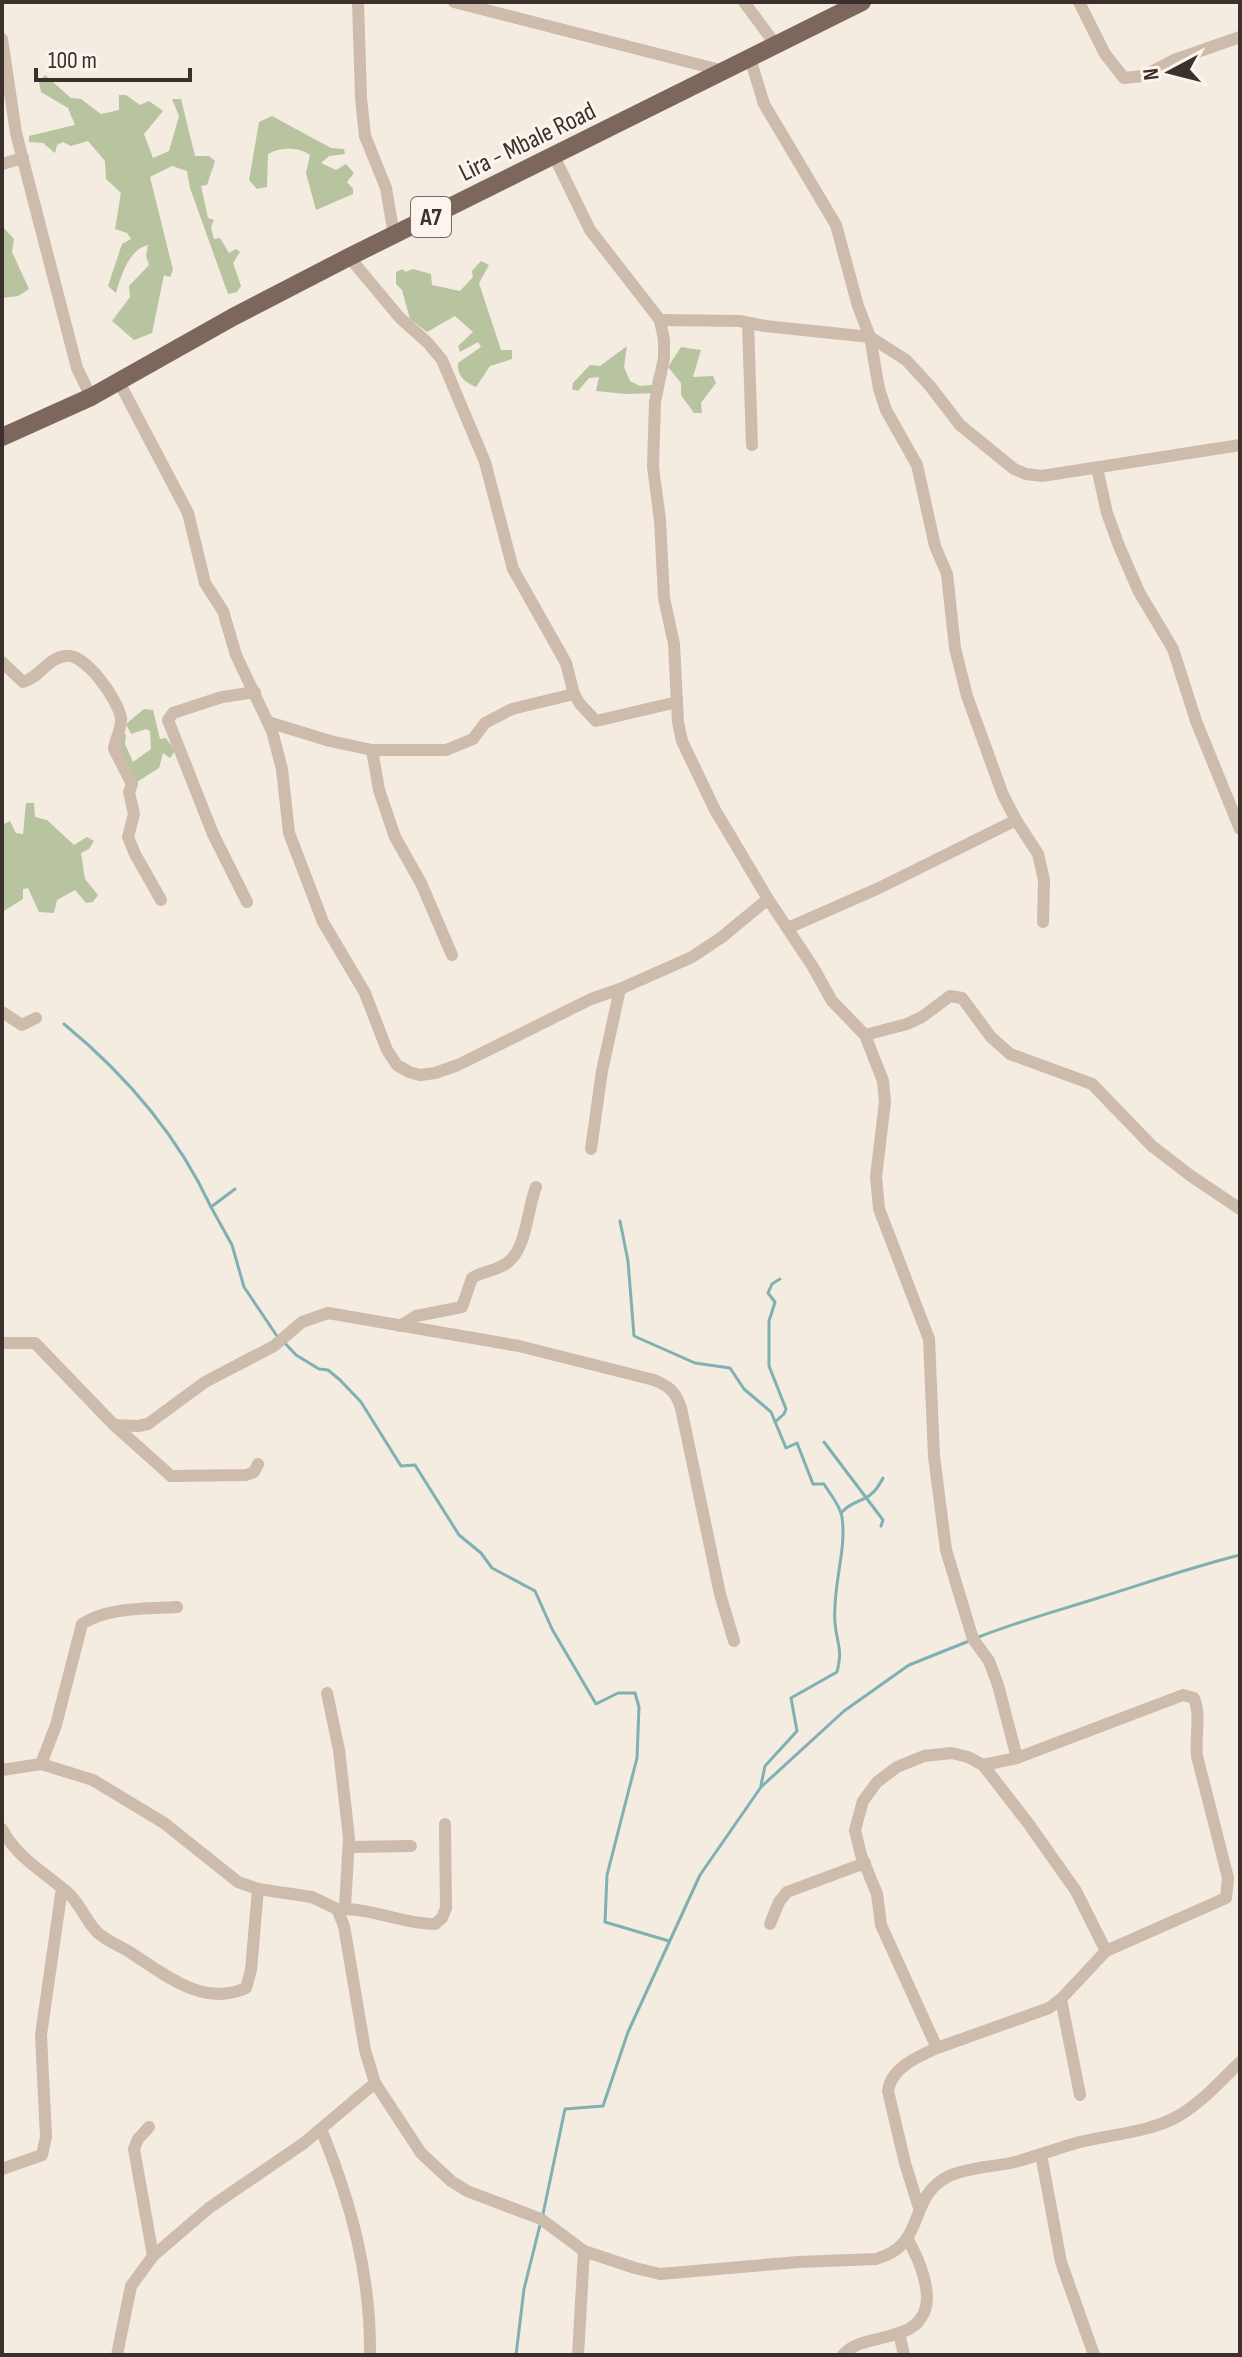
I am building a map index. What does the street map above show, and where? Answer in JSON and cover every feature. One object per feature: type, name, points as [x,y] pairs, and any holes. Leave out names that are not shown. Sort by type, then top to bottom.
[{"type":"main road","name":"Lira - Mbale Road","points":[[2,437],[91,397],[233,317],[349,257],[862,2]]},
{"type":"street","points":[[358,2],[365,136],[386,188],[394,235]]},
{"type":"street","points":[[454,2],[724,71]]},
{"type":"street","points":[[744,2],[776,45]]},
{"type":"street","points":[[1079,2],[1105,54],[1124,78],[1143,76],[1174,60],[1240,37]]},
{"type":"street","points":[[2,39],[16,133],[77,368],[91,397]]},
{"type":"street","points":[[750,58],[764,104],[836,225],[858,306],[870,337],[886,410],[917,465],[935,546],[947,574],[955,648],[967,696],[988,757],[1016,820],[1038,854],[1044,880],[1043,922]]},
{"type":"street","points":[[554,156],[590,230],[660,320],[664,358],[655,402],[653,467],[660,520],[664,598],[676,667],[682,741],[715,810],[768,899],[832,1001],[865,1035],[883,1081],[885,1102],[876,1177],[879,1209],[929,1339],[934,1456],[946,1550],[973,1639],[989,1661],[998,1685],[1017,1758]]},
{"type":"street","points":[[2,164],[23,158]]},
{"type":"street","points":[[349,257],[400,318],[442,360],[485,462],[513,569],[566,663],[574,694],[580,704],[596,721],[677,702]]},
{"type":"street","points":[[660,320],[715,319],[870,337],[906,360],[960,425],[1014,469],[1026,474],[1042,476],[1240,445]]},
{"type":"street","points":[[748,323],[752,445]]},
{"type":"street","points":[[119,382],[188,513],[209,592],[223,611],[236,655],[268,722],[282,769],[289,833],[310,893],[323,922],[365,993],[387,1050],[397,1065],[416,1075],[439,1072],[479,1055],[591,999],[666,970],[711,946],[768,899]]},
{"type":"street","points":[[1097,468],[1107,513],[1119,546],[1139,592],[1173,649],[1196,721],[1240,829]]},
{"type":"street","points":[[2,662],[23,682],[57,659],[71,656],[80,661],[111,693],[121,721],[114,749],[132,784],[129,792],[134,814],[128,837],[161,900]]},
{"type":"street","points":[[247,902],[218,845],[168,720],[171,714],[185,709],[226,696],[255,692]]},
{"type":"street","points":[[268,722],[372,750],[446,750],[473,739],[485,723],[512,709],[574,694]]},
{"type":"street","points":[[372,750],[379,790],[395,837],[421,883],[452,955]]},
{"type":"street","points":[[788,928],[868,894],[1016,820]]},
{"type":"street","points":[[591,1149],[602,1071],[620,989]]},
{"type":"street","points":[[865,1035],[907,1024],[950,996],[962,998],[991,1037],[1010,1054],[1092,1084],[1152,1146],[1240,1209]]},
{"type":"street","points":[[2,1012],[22,1025],[36,1018]]},
{"type":"street","points":[[400,1326],[423,1313],[462,1307],[472,1278],[513,1258],[521,1243],[536,1187]]},
{"type":"street","points":[[114,1425],[148,1424],[205,1382],[259,1355],[302,1322],[321,1314],[348,1315],[519,1346],[654,1380],[668,1386],[677,1396],[681,1408],[720,1594],[734,1641]]},
{"type":"street","points":[[2,1343],[35,1343],[114,1425],[171,1476],[246,1475],[254,1472],[258,1464]]},
{"type":"street","points":[[41,1764],[56,1725],[82,1624],[100,1615],[116,1612],[177,1607]]},
{"type":"street","points":[[327,1693],[339,1750],[350,1847],[341,1909],[365,2050],[375,2083],[421,2153],[451,2181],[487,2201],[541,2219],[584,2251],[660,2274],[798,2262],[876,2259],[897,2251],[908,2240],[919,2208],[934,2187],[950,2175],[1177,2117],[1209,2093],[1240,2062]]},
{"type":"street","points":[[919,2208],[888,2091],[889,2082],[901,2068],[937,2048],[994,2026],[1040,2013],[1061,1999],[1106,1951],[1226,1898],[1229,1887],[1222,1847],[1199,1770],[1195,1739],[1198,1707],[1191,1695],[1183,1695],[1017,1758],[983,1765]]},
{"type":"street","points":[[937,2048],[881,1925],[877,1894],[856,1838],[855,1823],[863,1801],[885,1775],[911,1761],[939,1754],[960,1755],[983,1765],[1076,1891],[1106,1951]]},
{"type":"street","points":[[2,1770],[41,1764],[63,1769],[109,1788],[164,1823],[238,1882],[258,1889],[312,1897],[341,1909],[420,1924],[435,1924],[446,1908],[445,1824]]},
{"type":"street","points":[[2,1829],[23,1859],[70,1895],[99,1935],[194,1990],[239,1991],[248,1983],[258,1889]]},
{"type":"street","points":[[350,1847],[411,1846]]},
{"type":"street","points":[[770,1924],[787,1892],[865,1863]]},
{"type":"street","points":[[1229,1887],[1240,1878]]},
{"type":"street","points":[[2,2169],[42,2155],[44,2151],[41,2035],[62,1888]]},
{"type":"street","points":[[1061,1999],[1080,2095]]},
{"type":"street","points":[[117,2355],[131,2286],[153,2256],[209,2208],[321,2129],[375,2083]]},
{"type":"street","points":[[149,2127],[134,2149],[153,2256]]},
{"type":"street","points":[[321,2129],[342,2180],[364,2267],[370,2307],[370,2355]]},
{"type":"street","points":[[1041,2154],[1061,2262],[1094,2355]]},
{"type":"street","points":[[843,2355],[858,2343],[899,2333],[916,2324],[926,2309],[923,2279],[908,2240]]},
{"type":"street","points":[[578,2355],[584,2251]]},
{"type":"street","points":[[899,2333],[904,2355]]},
{"type":"green space","points":[[45,75],[71,98],[81,99],[101,114],[119,110],[119,95],[126,95],[140,105],[149,101],[163,111],[144,134],[153,158],[169,151],[179,116],[172,99],[181,99],[195,156],[209,156],[215,161],[207,185],[201,186],[208,218],[214,220],[211,227],[214,239],[220,238],[229,253],[236,249],[240,252],[233,263],[241,286],[237,292],[228,294],[190,188],[187,171],[172,166],[150,177],[173,270],[170,277],[164,275],[152,333],[134,340],[112,321],[130,297],[129,286],[149,265],[146,256],[148,245],[131,257],[116,293],[108,286],[122,244],[131,239],[127,233],[115,229],[121,193],[106,179],[105,161],[88,141],[71,146],[63,142],[57,145],[55,153],[43,143],[29,142],[29,136],[75,125],[68,108],[41,92],[39,82]]},
{"type":"green space","points":[[272,116],[331,148],[344,149],[345,154],[329,156],[321,163],[336,170],[346,164],[354,173],[347,182],[353,194],[316,210],[306,173],[310,155],[289,149],[268,154],[267,187],[257,189],[249,180],[259,122]]},
{"type":"green space","points":[[2,226],[14,239],[12,252],[29,289],[18,296],[2,298]]},
{"type":"green space","points":[[481,261],[489,265],[479,283],[501,350],[512,350],[512,359],[490,366],[476,387],[462,378],[458,368],[458,363],[481,347],[478,342],[460,352],[458,346],[473,332],[455,316],[427,332],[410,319],[402,290],[396,284],[396,272],[413,269],[431,274],[432,285],[460,291],[473,277],[472,271]]},
{"type":"green space","points":[[627,346],[624,367],[630,381],[640,386],[652,385],[654,374],[663,384],[659,393],[596,391],[599,377],[589,378],[578,391],[572,389],[573,383],[590,365],[600,366]]},
{"type":"green space","points":[[681,347],[701,350],[693,377],[713,376],[716,383],[701,403],[702,413],[694,413],[681,395],[681,383],[668,367]]},
{"type":"green space","points":[[144,709],[153,710],[160,739],[166,738],[175,751],[170,758],[163,753],[159,768],[137,782],[116,746],[122,733],[126,735],[125,744],[133,762],[151,749],[150,731],[146,729],[131,734],[126,724]]},
{"type":"green space","points":[[26,803],[34,803],[35,817],[47,820],[74,845],[87,837],[94,841],[89,849],[81,853],[85,879],[98,895],[93,902],[86,903],[75,890],[57,900],[54,913],[39,912],[28,888],[23,889],[23,899],[2,912],[2,825],[10,821],[16,833],[23,834]]},
{"type":"waterway","points":[[64,1024],[108,1064],[148,1107],[182,1155],[211,1207]]},
{"type":"waterway","points":[[235,1189],[211,1207],[232,1245],[244,1287],[277,1336]]},
{"type":"waterway","points":[[620,1221],[628,1261],[634,1336],[695,1363],[730,1368],[744,1389],[771,1412],[786,1448],[797,1443],[813,1484],[824,1484],[841,1513],[843,1542],[835,1609],[840,1652],[837,1672],[791,1698],[797,1731],[765,1766],[761,1785]]},
{"type":"waterway","points":[[775,1422],[786,1409],[769,1366],[769,1321],[775,1302],[768,1293],[772,1284],[780,1279]]},
{"type":"waterway","points":[[283,1341],[296,1355],[319,1369],[328,1370],[361,1402],[401,1466],[415,1465],[459,1535],[481,1553],[492,1568],[535,1591],[552,1629],[596,1704],[618,1693],[635,1693],[639,1707],[637,1758],[607,1875],[605,1922],[669,1941]]},
{"type":"waterway","points":[[824,1442],[883,1520],[881,1526]]},
{"type":"waterway","points":[[841,1513],[872,1493],[883,1478]]},
{"type":"waterway","points":[[976,1638],[1240,1555]]},
{"type":"waterway","points":[[543,2214],[565,2109],[603,2106],[628,2032],[700,1875],[761,1787],[844,1711],[909,1665],[969,1641]]},
{"type":"waterway","points":[[516,2355],[524,2289],[540,2225]]}]
